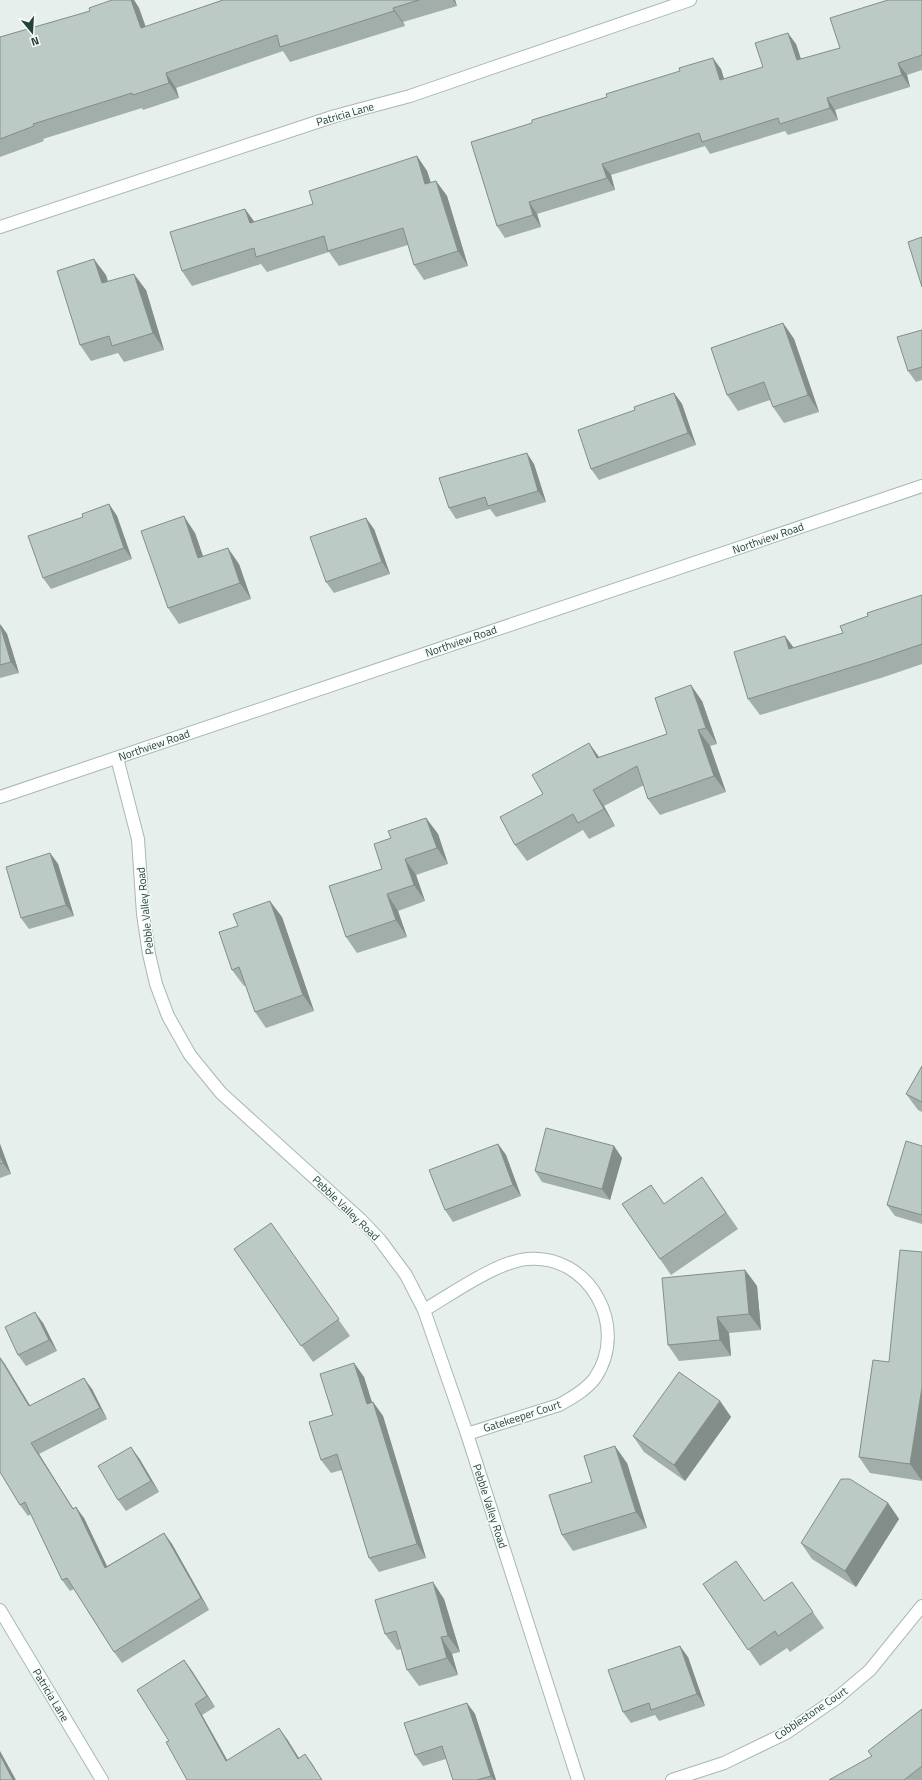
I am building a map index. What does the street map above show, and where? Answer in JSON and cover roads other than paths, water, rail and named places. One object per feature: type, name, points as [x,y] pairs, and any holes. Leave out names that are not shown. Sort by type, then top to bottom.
[{"type":"street","name":"Patricia Lane","points":[[0,227],[328,119],[410,96],[690,0]]},
{"type":"street","name":"Northview Road","points":[[0,797],[922,486]]},
{"type":"street","name":"Pebble Valley Road","points":[[117,758],[138,839],[143,914],[149,954],[156,984],[168,1016],[190,1055],[221,1093],[361,1220],[380,1240],[406,1275],[424,1310],[467,1434],[578,1780]]},
{"type":"street","name":"Gatekeeper Court","points":[[424,1310],[502,1264],[528,1259],[555,1261],[569,1267],[587,1282],[600,1300],[608,1325],[609,1337],[604,1359],[595,1377],[585,1388],[573,1398],[559,1405],[467,1434]]},
{"type":"street","name":"Cobblestone Court","points":[[672,1780],[724,1763],[786,1733],[837,1698],[870,1670],[922,1606]]},
{"type":"street","name":"Patricia Lane","points":[[0,1610],[102,1780]]}]
